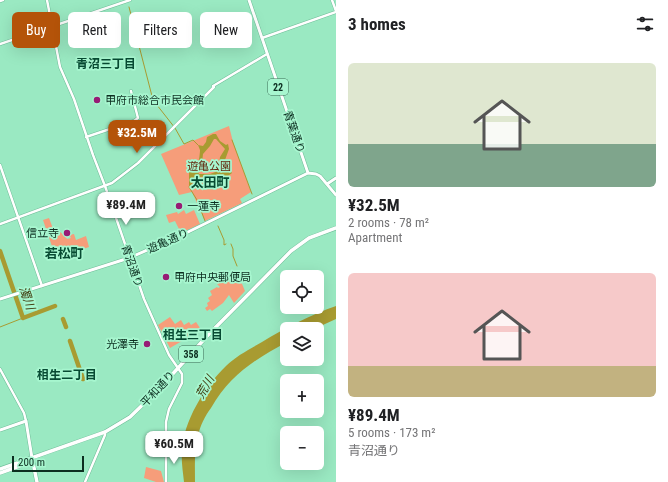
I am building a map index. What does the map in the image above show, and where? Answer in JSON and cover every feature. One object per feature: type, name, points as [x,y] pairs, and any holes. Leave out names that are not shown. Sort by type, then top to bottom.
[{"type":"highway","name":"平和通り","points":[[0,469],[105,432],[138,410],[209,334],[291,252],[309,238],[336,228]]},
{"type":"highway","name":"平和通り","points":[[0,473],[26,464],[32,458]]},
{"type":"highway","points":[[32,458],[37,482]]},
{"type":"main road","name":"青葉通り","points":[[249,0],[308,173]]},
{"type":"main road","points":[[308,173],[320,176],[336,195]]},
{"type":"main road","name":"遊亀通り","points":[[0,299],[129,258],[184,234],[308,173]]},
{"type":"main road","points":[[327,184],[336,178]]},
{"type":"main road","points":[[0,430],[26,421],[32,458]]},
{"type":"street","name":"青沼通り","points":[[47,0],[49,12]]},
{"type":"street","points":[[60,24],[130,0]]},
{"type":"street","points":[[262,38],[336,11],[332,0]]},
{"type":"street","points":[[0,44],[12,40]]},
{"type":"street","name":"青沼通り","points":[[56,48],[60,67],[74,99],[86,138],[105,186],[149,313],[169,355],[177,369],[182,374],[182,383],[169,409],[166,422],[166,482]]},
{"type":"street","points":[[0,224],[112,183],[138,163],[214,88],[214,86],[267,54]]},
{"type":"street","points":[[86,138],[134,121],[138,118],[131,91]]},
{"type":"street","points":[[0,165],[42,286]]},
{"type":"street","points":[[0,369],[24,413],[26,421]]},
{"type":"street","points":[[85,482],[105,432]]},
{"type":"green space","name":"遊亀公園","points":[[229,126],[233,142],[251,192],[240,199],[242,203],[205,221],[192,192],[179,195],[161,154]]},
{"type":"green space","points":[[184,210],[186,214],[194,210],[200,224],[181,233],[175,221],[169,223],[166,215],[177,212],[178,214]]},
{"type":"green space","points":[[49,218],[57,233],[60,232],[67,239],[71,238],[69,235],[74,234],[76,240],[86,236],[89,247],[56,258],[43,220]]},
{"type":"green space","points":[[237,272],[245,291],[234,303],[229,295],[223,303],[212,311],[210,309],[207,311],[205,308],[208,306],[207,303],[210,301],[208,298],[212,295],[210,291],[220,287],[217,284],[219,283],[216,278],[221,275],[226,279]]},
{"type":"green space","points":[[170,317],[175,324],[181,320],[184,325],[189,322],[191,325],[196,322],[200,328],[193,332],[194,334],[170,348],[158,325]]},
{"type":"green space","points":[[146,467],[161,471],[164,482],[156,482],[144,478]]},
{"type":"shaded area","points":[[216,134],[220,141],[226,145],[228,144],[229,149],[225,160],[232,173],[228,176],[197,177],[189,187],[189,167],[198,163],[200,150],[198,145],[203,146],[207,137]],"holes":[[[214,139],[216,139],[225,149],[220,157],[218,171],[210,174],[199,174],[197,169],[202,163],[203,154]]]},
{"type":"shaded area","points":[[336,306],[336,319],[324,324],[324,322],[299,322],[316,314],[324,314],[324,311]]},
{"type":"shaded area","points":[[280,332],[280,346],[253,362],[235,377],[218,396],[207,414],[200,429],[195,453],[195,482],[184,482],[182,466],[183,440],[186,428],[196,405],[210,384],[226,366],[243,353]]},
{"type":"waterway","points":[[129,7],[153,100],[175,128],[184,144],[193,140],[198,145]]},
{"type":"waterway","points":[[232,140],[252,194]]},
{"type":"waterway","points":[[189,187],[197,200],[205,221]]},
{"type":"waterway","points":[[218,226],[224,240],[224,245],[226,244]]},
{"type":"waterway","points":[[231,244],[233,256],[237,266]]},
{"type":"waterway","name":"濁川","points":[[0,251],[23,318],[55,306]]},
{"type":"waterway","points":[[0,327],[23,318]]},
{"type":"waterway","name":"濁川","points":[[63,319],[66,327]]},
{"type":"waterway","name":"濁川","points":[[70,341],[83,379]]},
{"type":"place","name":"甲府市総合市民会館","points":[[97,100]]},
{"type":"place","name":"一蓮寺","points":[[179,206]]},
{"type":"place","name":"信立寺","points":[[67,233]]},
{"type":"place","name":"甲府中央郵便局","points":[[166,277]]},
{"type":"place","name":"光澤寺","points":[[147,344]]},
{"type":"district","name":"青沼三丁目","points":[[106,64]]},
{"type":"district","name":"太田町","points":[[210,182]]},
{"type":"district","name":"若松町","points":[[64,253]]},
{"type":"district","name":"相生三丁目","points":[[193,335]]},
{"type":"district","name":"相生二丁目","points":[[67,375]]},
{"type":"water label","name":"荒川","points":[[205,387]]}]
